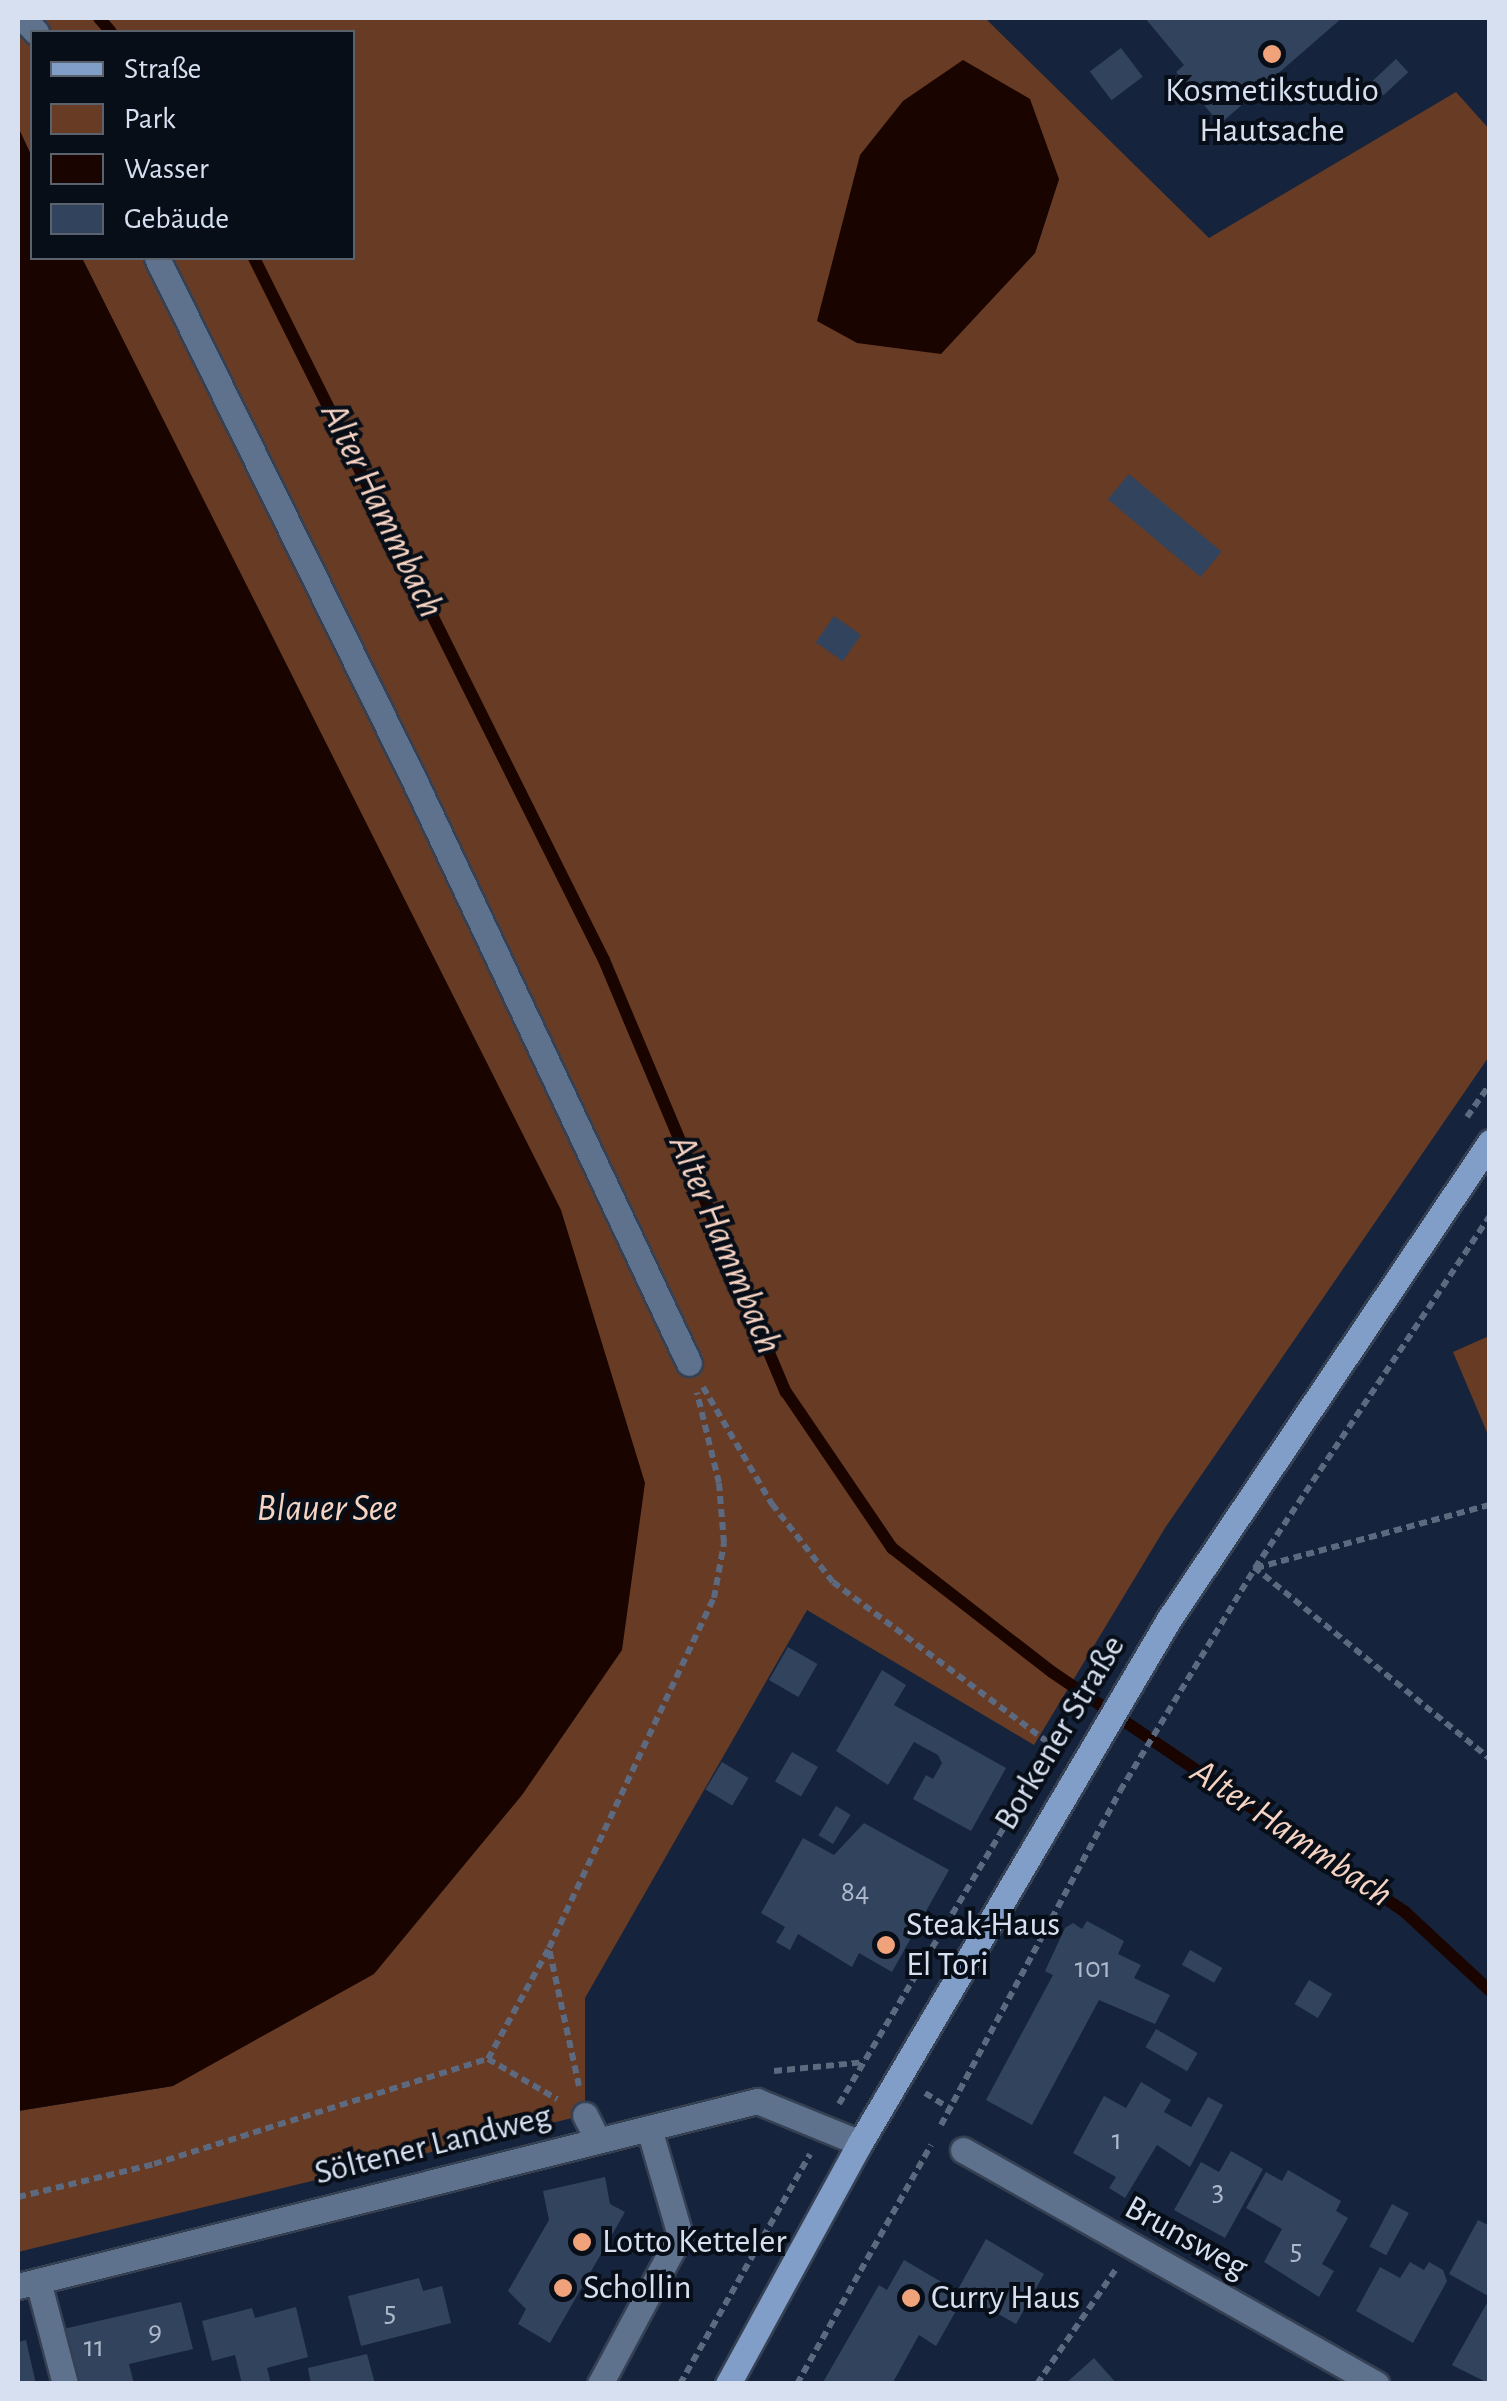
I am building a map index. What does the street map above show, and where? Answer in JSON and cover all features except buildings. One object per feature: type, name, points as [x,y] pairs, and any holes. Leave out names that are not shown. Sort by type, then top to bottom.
[{"type":"main road","name":"Borkener Straße","points":[[728,2384],[860,2144],[1170,1619],[1490,1142]]},
{"type":"street","points":[[158,260],[416,784],[689,1362]]},
{"type":"street","name":"Söltener Landweg","points":[[28,2284],[757,2101],[860,2144]]},
{"type":"street","points":[[585,2115],[598,2140]]},
{"type":"street","points":[[600,2384],[680,2234],[648,2128]]},
{"type":"street","name":"Brunsweg","points":[[963,2150],[1376,2384]]},
{"type":"street","points":[[28,2284],[64,2384]]},
{"type":"path","points":[[797,2384],[951,2108],[1120,1791],[1255,1568],[1490,1216]]},
{"type":"path","points":[[689,1362],[772,1504],[833,1582],[1053,1746],[1043,1762]]},
{"type":"path","points":[[18,2197],[154,2164],[488,2059],[549,1948],[714,1598],[724,1543],[719,1483],[689,1362]]},
{"type":"path","points":[[1255,1568],[1490,1504]]},
{"type":"path","points":[[1255,1568],[1490,1759]]},
{"type":"path","points":[[680,2384],[824,2129],[1023,1796]]},
{"type":"path","points":[[549,1948],[585,2115]]},
{"type":"path","points":[[488,2059],[585,2115]]},
{"type":"path","points":[[1037,2384],[1130,2248]]},
{"type":"green space","points":[[18,18],[985,18],[1209,238],[1456,92],[1490,130],[1490,1055],[1165,1528],[1034,1745],[807,1610],[585,1998],[585,2115],[18,2252],[18,2111],[173,2086],[296,692],[83,260],[355,260],[355,30],[30,30],[30,153],[18,127]],"holes":[[[1059,179],[1035,253],[941,353]]]},
{"type":"green space","points":[[1489,1336],[1489,1437],[1453,1352]]},
{"type":"water","points":[[963,60],[1030,99],[1059,179],[1035,253],[941,354],[857,343],[817,321],[860,155],[903,101]]},
{"type":"water","name":"Blauer See","points":[[18,127],[30,153],[30,260],[83,260],[561,1210],[645,1483],[622,1650],[522,1795],[374,1974],[173,2086],[18,2111]]},
{"type":"waterway","name":"Alter Hammbach","points":[[99,18],[109,30]]},
{"type":"waterway","name":"Alter Hammbach","points":[[255,260],[604,960],[786,1392],[892,1548],[1052,1672],[1405,1912],[1490,1991]]},
{"type":"place","name":"Kosmetikstudio Hautsache","points":[[1272,54]]},
{"type":"place","name":"Steak-Haus El Tori","points":[[886,1945]]},
{"type":"place","name":"Lotto Ketteler","points":[[582,2242]]},
{"type":"place","name":"Schollin","points":[[563,2288]]},
{"type":"place","name":"Curry Haus","points":[[911,2298]]}]
